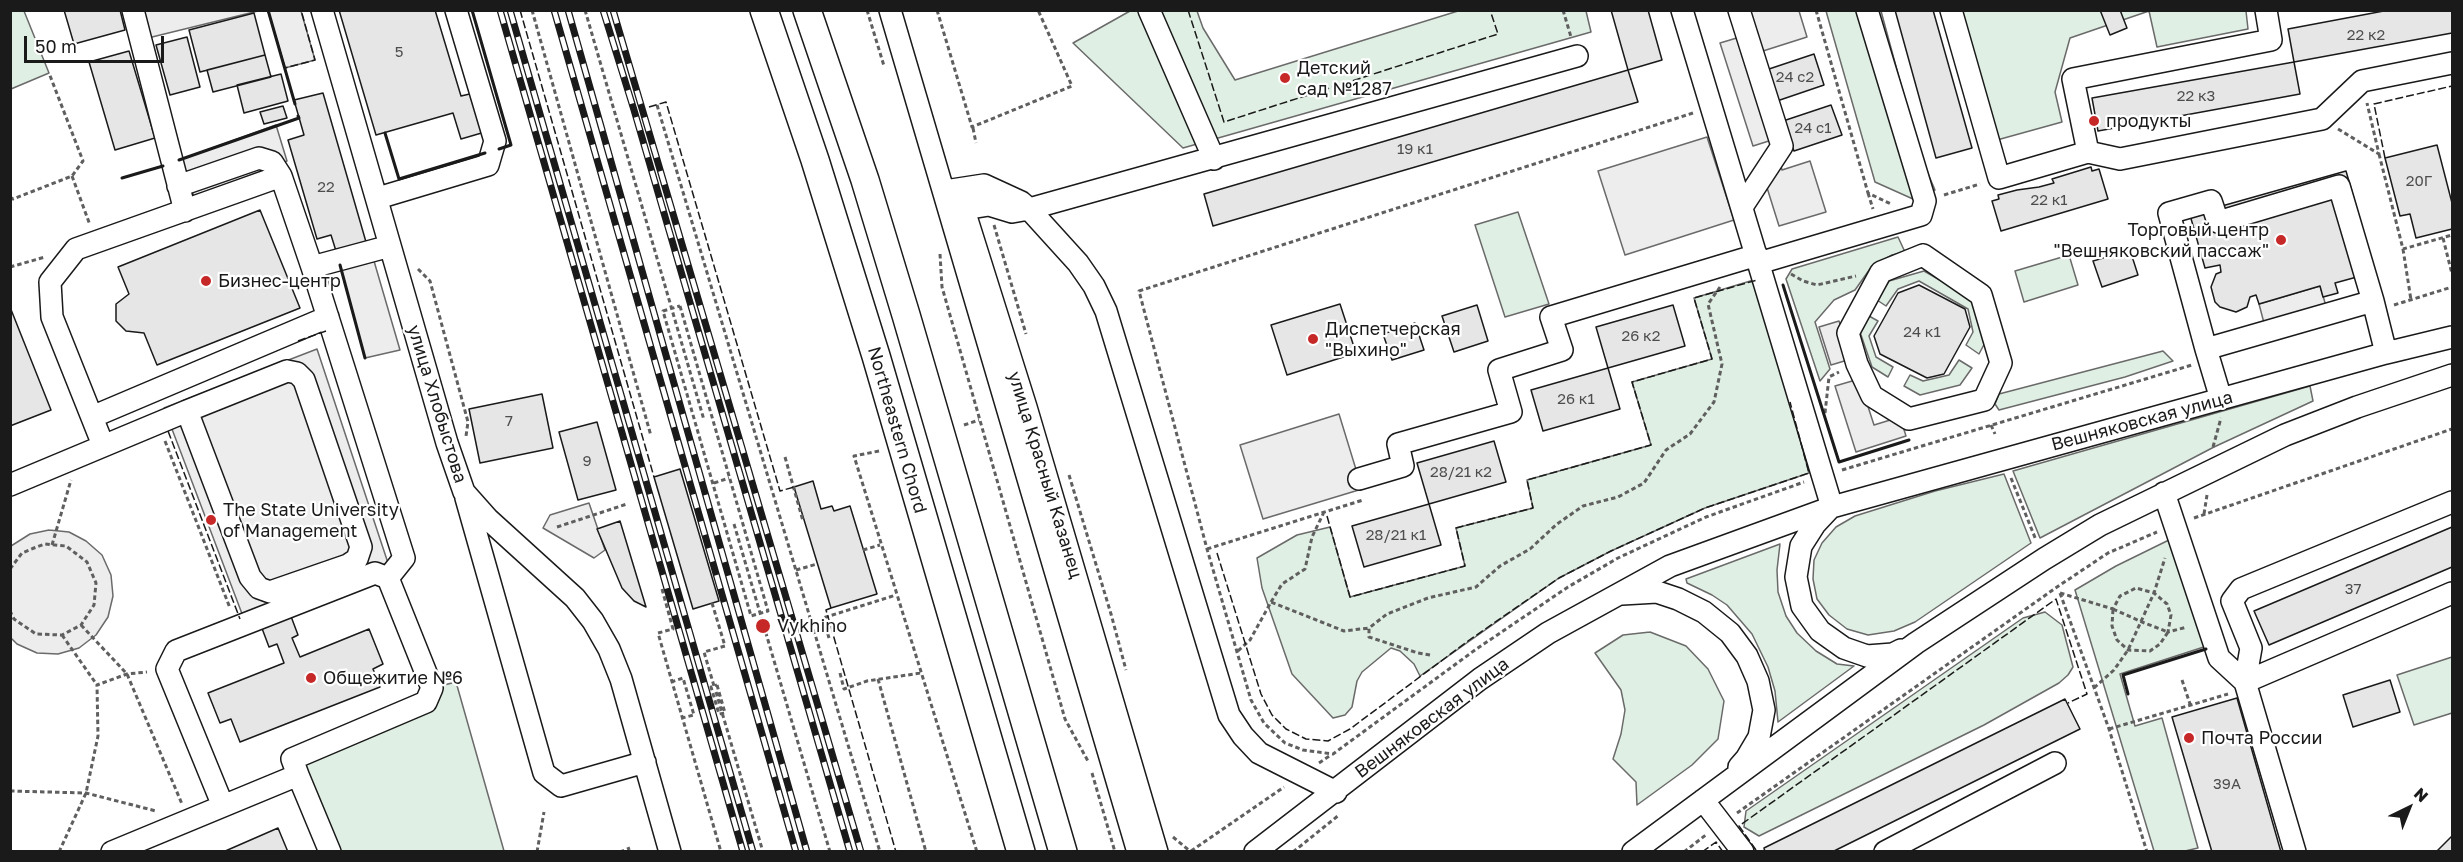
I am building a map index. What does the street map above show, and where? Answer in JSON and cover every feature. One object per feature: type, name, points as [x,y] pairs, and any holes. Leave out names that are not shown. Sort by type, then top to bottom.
[{"type":"main road","name":"Northeastern Chord","points":[[764,10],[815,160],[876,356],[1020,852]]},
{"type":"main road","points":[[807,10],[865,180],[906,315],[1062,852]]},
{"type":"street","points":[[133,10],[185,212]]},
{"type":"street","name":"улица Хлобыстова","points":[[322,10],[447,442],[464,492],[488,519],[575,598],[593,621],[609,649],[621,679],[670,852]]},
{"type":"street","points":[[378,198],[488,165],[495,141],[456,10]]},
{"type":"street","name":"улица Красный Казанец","points":[[890,10],[917,104],[955,196],[1026,407],[1157,852]]},
{"type":"street","points":[[1149,10],[1214,159]]},
{"type":"street","points":[[1682,10],[1742,207],[1751,259],[1824,476],[1832,507]]},
{"type":"street","points":[[1739,10],[1782,146],[1742,207]]},
{"type":"street","points":[[1362,489],[1403,466],[1398,444],[1511,412],[1499,370],[1562,350],[1551,317],[1751,259],[1921,214],[1925,201],[1867,10]]},
{"type":"street","points":[[1951,10],[1999,178],[2088,152],[2120,159],[2322,119],[2361,81],[2452,63]]},
{"type":"street","points":[[2088,152],[2073,79],[2271,40],[2266,10]]},
{"type":"street","points":[[955,196],[1012,212],[1214,159],[1576,56]]},
{"type":"street","points":[[178,186],[259,158],[272,162],[281,176],[404,558],[388,578]]},
{"type":"street","points":[[103,445],[52,317],[50,282],[76,249],[281,176]]},
{"type":"street","points":[[2222,405],[2169,213],[2211,201],[2218,222],[2339,186],[2386,353]]},
{"type":"street","name":"улица Красный Казанец","points":[[955,196],[1138,852]]},
{"type":"street","points":[[1029,208],[1078,263],[1094,285],[1106,311],[1230,715],[1243,736],[1259,753],[1336,792]]},
{"type":"street","points":[[312,267],[390,246]]},
{"type":"street","points":[[1923,255],[1981,295],[2001,363],[1984,400],[1909,419],[1872,396],[1857,364],[1848,333],[1878,278],[1881,272],[1923,255]]},
{"type":"street","points":[[2208,354],[2374,306]]},
{"type":"street","points":[[92,417],[328,317]]},
{"type":"street","name":"Вешняковская улица","points":[[1255,852],[1336,792],[1480,679],[1548,633],[1616,594],[1679,562],[1832,507],[2222,405],[2386,353],[2452,337]]},
{"type":"street","points":[[10,485],[158,422],[287,371],[297,373],[304,380],[361,547],[357,559],[348,566],[270,592],[259,588],[250,577],[187,411]]},
{"type":"street","name":"Вешняковская улица","points":[[1633,852],[1916,643],[2043,559],[2100,525],[2285,435],[2357,407],[2452,375]]},
{"type":"street","points":[[464,492],[544,773],[561,786],[645,762]]},
{"type":"street","points":[[2164,493],[2219,658],[2246,686]]},
{"type":"street","points":[[2295,852],[2246,686],[2251,648],[2232,602],[2241,589],[2452,502]]},
{"type":"street","name":"Вешняковская улица","points":[[1832,507],[1815,524],[1801,546],[1796,577],[1802,606],[1820,632],[1844,648],[1867,656],[1893,654],[1916,643]]},
{"type":"street","points":[[222,806],[167,669],[176,651],[375,573],[388,578],[432,688],[426,702],[292,759],[330,852]]},
{"type":"street","name":"Вешняковская улица","points":[[1616,594],[1657,592],[1678,599],[1704,612],[1730,633],[1747,656],[1764,710],[1759,737],[1746,759],[1704,800]]},
{"type":"street","points":[[2246,686],[2452,593]]},
{"type":"street","points":[[1885,852],[2055,763]]},
{"type":"street","points":[[112,852],[298,775]]},
{"type":"street","points":[[1704,800],[1743,852]]},
{"type":"path","points":[[532,10],[651,436]]},
{"type":"path","points":[[585,10],[704,420]]},
{"type":"path","points":[[867,10],[884,68]]},
{"type":"path","points":[[937,10],[976,143]]},
{"type":"path","points":[[972,127],[1072,86],[1038,10]]},
{"type":"path","points":[[1563,10],[1576,56]]},
{"type":"path","points":[[1816,10],[1873,211]]},
{"type":"path","points":[[10,197],[13,198],[72,176],[83,161],[49,74]]},
{"type":"path","points":[[2361,81],[2403,249],[2411,300]]},
{"type":"path","points":[[657,105],[880,852]]},
{"type":"path","points":[[1333,754],[1304,750],[1285,743],[1264,723],[1251,700],[1207,549],[1138,291],[1711,107]]},
{"type":"path","points":[[2322,119],[2379,154]]},
{"type":"path","points":[[72,176],[96,241]]},
{"type":"path","points":[[1868,193],[1897,206]]},
{"type":"path","points":[[2403,249],[2452,235]]},
{"type":"path","points":[[2442,237],[2452,274]]},
{"type":"path","points":[[939,247],[942,287],[1065,719],[1089,761],[1114,852]]},
{"type":"path","points":[[1271,602],[1344,631],[1369,628],[1388,614],[1428,598],[1476,587],[1500,566],[1530,549],[1557,524],[1583,506],[1618,497],[1644,483],[1666,450],[1689,434],[1714,402],[1722,364],[1708,304],[1751,259]]},
{"type":"path","points":[[1790,273],[1803,281],[1817,285],[1867,274],[1878,278]]},
{"type":"path","points":[[2374,306],[2411,300],[2452,287]]},
{"type":"path","points":[[680,306],[729,478],[768,612],[751,616],[663,311],[680,306]]},
{"type":"path","points":[[1191,851],[1333,754],[1475,650],[1568,586],[1618,558],[1706,517],[1824,476],[2208,354]]},
{"type":"path","points":[[1824,420],[1829,377],[1857,364]]},
{"type":"path","points":[[2214,447],[2222,405]]},
{"type":"path","points":[[964,425],[979,420]]},
{"type":"path","points":[[158,422],[237,627]]},
{"type":"path","points":[[1991,424],[1995,434]]},
{"type":"path","points":[[1684,852],[2108,553],[2175,524],[2452,429]]},
{"type":"path","points":[[879,451],[854,456],[976,852]]},
{"type":"path","points":[[52,545],[78,456]]},
{"type":"path","points":[[785,457],[803,521]]},
{"type":"path","points":[[2009,473],[2036,540]]},
{"type":"path","points":[[713,483],[729,478]]},
{"type":"path","points":[[1207,549],[1324,512],[1362,489]]},
{"type":"path","points":[[557,527],[627,504]]},
{"type":"path","points":[[1237,651],[1250,640],[1282,584],[1305,569],[1312,537],[1324,512]]},
{"type":"path","points":[[734,524],[830,852]]},
{"type":"path","points":[[2094,688],[2114,670],[2128,650],[2142,622],[2154,593],[2175,524]]},
{"type":"path","points":[[10,569],[22,553],[45,544],[66,546],[87,562],[96,583],[94,605],[81,625],[62,635],[36,634],[14,619],[10,610]]},
{"type":"path","points":[[864,550],[880,545]]},
{"type":"path","points":[[796,570],[817,564]]},
{"type":"path","points":[[2136,588],[2154,593],[2167,604],[2171,615],[2168,632],[2160,644],[2150,651],[2128,650],[2117,640],[2114,633],[2113,609],[2120,596],[2136,588]]},
{"type":"path","points":[[662,589],[673,629],[658,633],[720,852]]},
{"type":"path","points":[[2147,852],[2109,729],[2060,593],[2113,609],[2168,632],[2194,626]]},
{"type":"path","points":[[829,638],[824,618],[896,595]]},
{"type":"path","points":[[712,603],[725,646],[704,652],[714,686],[717,685],[725,713],[723,714]]},
{"type":"path","points":[[81,625],[127,674],[189,820]]},
{"type":"path","points":[[1369,628],[1369,637],[1430,655]]},
{"type":"path","points":[[59,852],[86,793],[99,736],[97,685],[62,635]]},
{"type":"path","points":[[97,685],[127,674],[167,669]]},
{"type":"path","points":[[840,673],[844,689],[878,679],[921,673]]},
{"type":"path","points":[[671,682],[683,678],[694,715],[682,718]]},
{"type":"path","points":[[878,679],[926,852]]},
{"type":"path","points":[[2182,680],[2191,704]]},
{"type":"path","points":[[2109,729],[2246,686]]},
{"type":"path","points":[[716,692],[763,852]]},
{"type":"path","points":[[10,791],[86,793],[189,820]]},
{"type":"path","points":[[537,852],[544,812]]},
{"type":"path","points":[[620,852],[630,848]]},
{"type":"green space","points":[[11,10],[24,11],[49,73],[11,89]]},
{"type":"green space","points":[[1130,11],[1197,11],[1203,28],[1235,80],[1458,11],[1586,11],[1591,32],[1183,148],[1073,43]]},
{"type":"green space","points":[[1826,11],[1881,11],[1920,155],[1935,190],[1913,199],[1875,182]]},
{"type":"green space","points":[[1960,11],[2149,11],[2070,38],[2055,92],[2062,122],[1997,140]]},
{"type":"green space","points":[[2149,11],[2246,11],[2248,29],[2157,47]]},
{"type":"green space","points":[[1518,212],[1549,304],[1505,317],[1475,225]]},
{"type":"green space","points":[[1898,237],[1905,252],[1892,255],[1872,266],[1855,290],[1834,300],[1815,322],[1830,369],[1820,381],[1786,279],[1792,269]]},
{"type":"green space","points":[[2069,255],[2078,285],[2024,302],[2015,271]]},
{"type":"green space","points":[[1924,271],[1975,300],[1988,337],[1979,354],[1966,345],[1973,332],[1968,309],[1919,281],[1898,289],[1886,306],[1877,300],[1889,281]]},
{"type":"green space","points":[[1757,279],[1809,473],[1705,508],[1611,551],[1559,578],[1420,676],[1414,664],[1400,651],[1391,648],[1362,672],[1357,681],[1352,707],[1345,715],[1333,718],[1292,674],[1262,588],[1257,558],[1297,535],[1330,527],[1350,597],[1465,566],[1456,528],[1533,508],[1527,480],[1651,445],[1632,382],[1712,359],[1694,298]]},
{"type":"green space","points":[[1869,316],[1878,321],[1869,336],[1876,357],[1893,367],[1888,377],[1872,367],[1860,332]]},
{"type":"green space","points":[[2163,351],[2173,361],[2125,377],[1999,410],[1995,404],[1999,394]]},
{"type":"green space","points":[[1959,360],[1972,368],[1960,385],[1920,395],[1904,386],[1910,375],[1923,381],[1949,375]]},
{"type":"green space","points":[[2310,386],[2313,401],[2214,447],[2040,538],[2013,471]]},
{"type":"green space","points":[[2004,474],[2031,543],[1915,622],[1894,631],[1868,635],[1847,629],[1829,615],[1817,599],[1813,579],[1814,560],[1822,543],[1836,527],[1855,516],[1935,491]]},
{"type":"green space","points":[[2173,538],[2210,645],[2120,674],[2135,726],[2162,718],[2198,848],[2185,851],[2154,851],[2075,590],[2116,566]]},
{"type":"green space","points":[[1780,544],[1777,570],[1778,592],[1786,616],[1797,633],[1816,651],[1837,664],[1854,666],[1778,722],[1775,691],[1768,667],[1752,634],[1727,605],[1687,583],[1686,579]]},
{"type":"green space","points":[[2045,612],[2062,625],[2073,667],[2059,683],[1984,725],[1759,836],[1744,827],[1746,811],[2023,618]]},
{"type":"green space","points":[[1650,632],[1686,646],[1708,669],[1724,701],[1718,739],[1692,765],[1637,805],[1636,782],[1613,759],[1621,734],[1625,710],[1621,690],[1595,653],[1623,635]]},
{"type":"green space","points":[[2452,657],[2452,713],[2414,725],[2397,675]]},
{"type":"green space","points":[[456,682],[504,851],[330,851],[292,759],[432,688]]},
{"type":"shaded area","points":[[141,10],[258,11],[148,38]]},
{"type":"shaded area","points":[[268,11],[301,11],[315,60],[285,68]]},
{"type":"shaded area","points":[[1750,11],[1799,11],[1807,37],[1763,51]]},
{"type":"shaded area","points":[[1740,37],[1772,140],[1753,146],[1720,43]]},
{"type":"shaded area","points":[[276,125],[287,161],[194,197],[182,159]]},
{"type":"shaded area","points":[[1707,137],[1734,220],[1625,255],[1598,171]]},
{"type":"shaded area","points":[[1778,156],[1782,170],[1810,161],[1826,212],[1779,226],[1759,162]]},
{"type":"shaded area","points":[[374,261],[400,350],[365,358],[341,269]]},
{"type":"shaded area","points":[[2320,286],[2326,306],[2264,323],[2259,304]]},
{"type":"shaded area","points":[[1839,321],[1851,359],[1831,365],[1819,327]]},
{"type":"shaded area","points":[[317,349],[388,563],[244,619],[164,408]]},
{"type":"shaded area","points":[[1859,379],[1874,425],[1900,417],[1906,436],[1856,452],[1835,386]]},
{"type":"shaded area","points":[[1339,414],[1362,489],[1263,519],[1240,445]]},
{"type":"shaded area","points":[[589,503],[605,550],[594,558],[543,528],[550,515]]},
{"type":"shaded area","points":[[49,530],[69,532],[86,541],[102,555],[111,575],[113,596],[108,617],[96,635],[79,648],[58,654],[37,653],[17,644],[11,638],[11,546],[30,534]]},
{"type":"building","points":[[64,10],[120,10],[125,30],[74,44]]},
{"type":"building","points":[[339,10],[435,10],[461,96],[474,93],[485,132],[461,139],[453,113],[376,135]]},
{"type":"building","points":[[1611,10],[1648,10],[1662,60],[1628,70]]},
{"type":"building","points":[[1895,10],[1933,10],[1972,148],[1936,158]]},
{"type":"building","points":[[2100,10],[2120,10],[2127,28],[2110,35]]},
{"type":"building","points":[[2389,10],[2452,10],[2452,33],[2294,62],[2288,29]]},
{"type":"building","points":[[254,13],[265,55],[200,72],[189,30]]},
{"type":"building","points":[[187,37],[200,87],[170,95],[156,45]]},
{"type":"building","points":[[129,51],[155,138],[115,150],[89,62]]},
{"type":"building","points":[[1814,54],[1824,85],[1777,101],[1766,70]]},
{"type":"building","points":[[265,55],[271,77],[213,92],[207,70]]},
{"type":"building","points":[[2294,62],[2300,94],[2098,131],[2092,98]]},
{"type":"building","points":[[1628,70],[1638,102],[1213,226],[1204,194]]},
{"type":"building","points":[[281,74],[288,101],[244,113],[237,85]]},
{"type":"building","points":[[323,93],[366,242],[336,251],[331,235],[317,239],[288,140],[304,135],[294,100]]},
{"type":"building","points":[[1831,105],[1842,135],[1794,151],[1783,121]]},
{"type":"building","points":[[283,106],[287,118],[264,124],[260,112]]},
{"type":"building","points":[[2437,145],[2452,203],[2452,229],[2416,238],[2410,214],[2400,216],[2385,158]]},
{"type":"building","points":[[2091,167],[2092,171],[2099,169],[2108,199],[2001,231],[1992,201],[1999,199],[1998,195],[2054,183],[2052,179]]},
{"type":"building","name":"Торговый центр \"Вешняковский пассаж\"","points":[[2346,171],[2375,272],[2335,283],[2338,293],[2323,297],[2320,286],[2259,304],[2256,295],[2250,297],[2247,307],[2236,312],[2220,307],[2215,302],[2211,287],[2216,274],[2221,272],[2220,265],[2205,268],[2190,215]]},
{"type":"building","name":"Бизнес-центр","points":[[260,210],[300,308],[157,365],[144,333],[126,331],[116,321],[116,304],[129,294],[118,267]]},
{"type":"building","points":[[2130,250],[2138,275],[2102,287],[2093,261]]},
{"type":"building","points":[[1919,285],[1965,309],[1970,327],[1944,374],[1927,378],[1880,354],[1874,336],[1898,293]]},
{"type":"building","name":"Диспетчерская \"Выхино\"","points":[[1340,304],[1356,353],[1287,375],[1271,325]]},
{"type":"building","points":[[1477,305],[1488,341],[1454,352],[1442,316]]},
{"type":"building","points":[[1673,305],[1685,346],[1608,368],[1596,327]]},
{"type":"building","points":[[10,307],[51,410],[10,426]]},
{"type":"building","points":[[1415,323],[1424,350],[1392,360],[1383,334]]},
{"type":"building","points":[[1608,368],[1620,409],[1543,431],[1531,390]]},
{"type":"building","points":[[542,394],[553,448],[480,463],[469,409]]},
{"type":"building","points":[[597,422],[616,490],[578,500],[559,432]]},
{"type":"building","points":[[1494,441],[1506,482],[1429,504],[1417,463]]},
{"type":"building","points":[[680,469],[719,601],[693,609],[654,477]]},
{"type":"building","points":[[813,481],[821,509],[832,506],[834,511],[850,506],[877,594],[831,608],[794,487]]},
{"type":"building","points":[[1429,504],[1441,545],[1364,567],[1352,526]]},
{"type":"building","points":[[620,521],[646,607],[634,601],[622,588],[597,529]]},
{"type":"building","points":[[2452,527],[2452,567],[2269,645],[2254,611]]},
{"type":"building","name":"Общежитие №6","points":[[289,611],[298,635],[292,638],[300,657],[369,629],[383,664],[373,669],[380,687],[240,742],[231,719],[220,723],[208,693],[284,663],[277,644],[269,647],[260,623]]},
{"type":"building","points":[[2390,680],[2400,712],[2353,727],[2343,695]]},
{"type":"building","points":[[2237,698],[2281,852],[2212,852],[2172,717]]},
{"type":"building","points":[[2065,699],[2080,729],[1832,852],[1765,852],[1764,848]]},
{"type":"building","points":[[278,828],[288,852],[223,852]]},
{"type":"building","points":[[2452,836],[2452,852],[2436,852]]},
{"type":"railway","points":[[500,10],[743,852]]},
{"type":"railway","points":[[510,10],[753,852]]},
{"type":"railway","points":[[554,10],[796,852]]},
{"type":"railway","points":[[568,10],[807,852]]},
{"type":"railway","points":[[603,10],[850,852]]},
{"type":"railway","points":[[613,10],[861,852]]},
{"type":"fence","points":[[268,10],[285,68],[315,60],[301,10]]},
{"type":"fence","points":[[520,10],[654,477]]},
{"type":"fence","points":[[1188,10],[1224,122],[1498,34],[1490,10]]},
{"type":"fence","points":[[2385,158],[2374,104],[2452,86]]},
{"type":"fence","points":[[649,107],[666,102],[780,491],[794,487]]},
{"type":"fence","points":[[1327,516],[1350,597],[1465,566],[1456,528],[1533,508],[1527,480],[1651,445],[1632,382],[1712,359],[1694,298],[1757,280]]},
{"type":"fence","points":[[298,341],[326,331]]},
{"type":"fence","points":[[1217,553],[1261,694],[1272,715],[1286,729],[1306,739],[1328,741],[1350,729],[1468,641],[1559,578],[1611,551],[1705,508],[1809,473],[1790,402]]},
{"type":"fence","points":[[168,431],[240,619]]},
{"type":"fence","points":[[1756,850],[1739,826],[2056,599],[2087,694],[2068,703]]},
{"type":"fence","points":[[831,608],[826,610],[896,852]]},
{"type":"fence","points":[[1702,852],[1716,842],[1723,852]]},
{"type":"wall","points":[[268,10],[295,104]]},
{"type":"wall","points":[[472,10],[511,145],[499,149]]},
{"type":"wall","points":[[179,160],[299,118],[298,116]]},
{"type":"wall","points":[[385,133],[399,179],[485,153]]},
{"type":"wall","points":[[122,178],[163,166]]},
{"type":"wall","points":[[340,265],[365,358]]},
{"type":"wall","points":[[1783,285],[1839,462],[1909,440]]},
{"type":"wall","points":[[2128,694],[2123,675],[2206,649]]},
{"type":"place","name":"Детский сад №1287","points":[[1285,78]]},
{"type":"place","name":"продукты","points":[[2094,121]]},
{"type":"place","name":"Торговый центр \"Вешняковский пассаж\"","points":[[2281,240]]},
{"type":"place","name":"Бизнес-центр","points":[[206,281]]},
{"type":"place","name":"Диспетчерская \"Выхино\"","points":[[1313,339]]},
{"type":"place","name":"The State University of Management","points":[[211,520]]},
{"type":"place","name":"Vykhino","points":[[763,626]]},
{"type":"place","name":"Общежитие №6","points":[[311,678]]},
{"type":"place","name":"Почта России","points":[[2189,738]]}]
